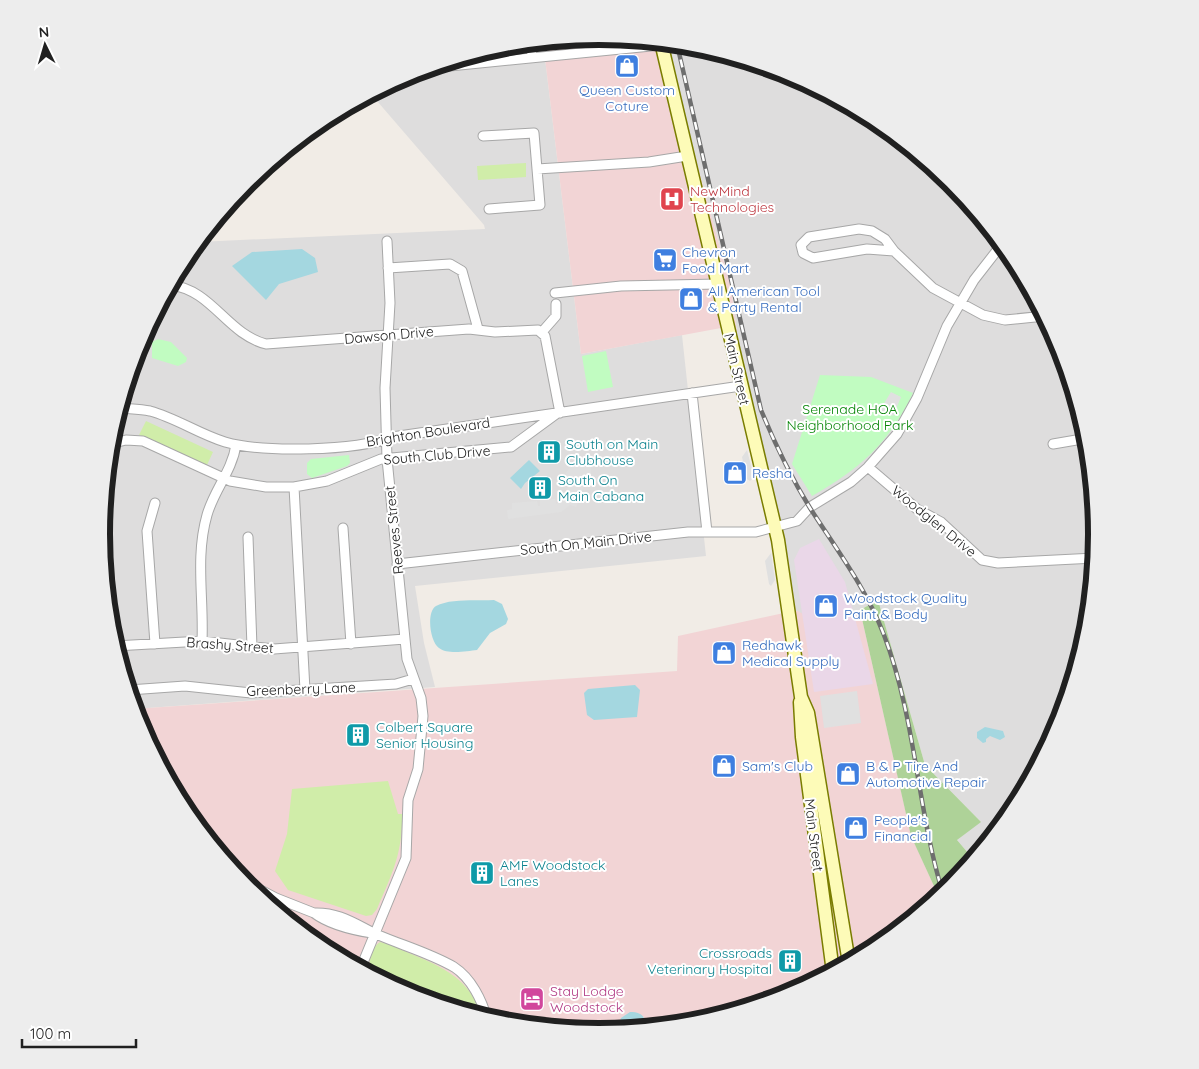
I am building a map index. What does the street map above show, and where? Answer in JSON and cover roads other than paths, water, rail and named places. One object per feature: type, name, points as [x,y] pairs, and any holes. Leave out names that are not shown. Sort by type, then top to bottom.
[{"type":"main road","name":"Main Street","points":[[662,49],[782,567],[801,697],[799,715],[832,965]]},
{"type":"main road","name":"Main Street","points":[[801,697],[808,713],[848,956]]},
{"type":"street","points":[[464,65],[638,47]]},
{"type":"street","points":[[531,50],[532,58]]},
{"type":"street","points":[[483,136],[534,133],[540,205],[490,209]]},
{"type":"street","points":[[537,169],[649,162],[687,156]]},
{"type":"street","points":[[894,251],[867,249],[812,258],[803,253],[801,245],[809,237],[866,229],[885,239],[894,251],[922,278],[959,303],[994,318],[1018,320],[1038,317]]},
{"type":"street","name":"Reeves Street","points":[[363,963],[406,858],[408,800],[418,769],[423,716],[421,698],[413,679],[405,639],[385,440],[388,335],[387,242]]},
{"type":"street","name":"South On Main Drive","points":[[397,564],[688,532],[747,532],[774,528],[797,521],[810,508],[839,491],[868,467],[904,425],[941,338],[959,303],[997,250]]},
{"type":"street","points":[[388,268],[450,264],[462,271],[478,329]]},
{"type":"street","points":[[555,293],[621,286],[718,284]]},
{"type":"street","name":"Dawson Drive","points":[[178,287],[202,296],[235,329],[252,340],[266,344],[478,329],[495,332],[533,329],[542,332]]},
{"type":"street","points":[[556,304],[556,316],[542,332],[545,336],[558,413]]},
{"type":"street","name":"Brighton Boulevard","points":[[127,409],[150,411],[211,437],[236,445],[266,448],[308,447],[385,440],[551,413],[741,386]]},
{"type":"street","points":[[692,393],[708,532]]},
{"type":"street","name":"South Club Drive","points":[[119,442],[126,440],[143,441],[224,478],[254,486],[294,487],[320,483],[373,461],[511,448],[558,413]]},
{"type":"street","points":[[1053,444],[1080,439]]},
{"type":"street","points":[[202,641],[200,557],[207,516],[229,471],[236,445]]},
{"type":"street","name":"Woodglen Drive","points":[[868,467],[917,509],[941,522],[982,560],[998,563],[1088,558]]},
{"type":"street","points":[[294,487],[305,690]]},
{"type":"street","points":[[155,503],[147,531],[155,644]]},
{"type":"street","points":[[343,528],[351,644]]},
{"type":"street","points":[[248,537],[252,647]]},
{"type":"street","name":"Brashy Street","points":[[123,646],[202,641],[274,649],[405,639]]},
{"type":"street","name":"Greenberry Lane","points":[[135,690],[185,686],[251,693],[396,684],[413,679]]},
{"type":"street","points":[[264,891],[314,913],[325,913],[361,924],[375,933],[455,968],[472,985],[485,1010]]},
{"type":"water","points":[[302,249],[315,258],[318,272],[279,284],[266,300],[232,266],[252,252]]},
{"type":"water","points":[[529,460],[540,471],[525,483],[521,489],[510,478]]},
{"type":"water","points":[[494,600],[502,604],[508,619],[506,624],[490,633],[477,650],[447,651],[436,645],[431,634],[430,620],[433,609],[436,606],[456,601]]},
{"type":"water","points":[[635,685],[640,690],[637,717],[594,720],[587,715],[584,693],[588,689]]},
{"type":"water","points":[[985,727],[1003,731],[1005,737],[1000,740],[990,736],[983,743],[977,738],[977,732]]},
{"type":"water","points":[[630,1012],[638,1013],[645,1022],[619,1023],[621,1018]]},
{"type":"railway","points":[[679,51],[761,410],[796,484],[860,585],[884,635],[903,699],[927,829],[941,886]]},
{"type":"place","name":"Queen Custom Coture","points":[[627,66]]},
{"type":"place","name":"NewMind Technologies","points":[[672,199]]},
{"type":"place","name":"Chevron Food Mart","points":[[665,260]]},
{"type":"place","name":"All American Tool & Party Rental","points":[[691,299]]},
{"type":"place","name":"South on Main Clubhouse","points":[[549,452]]},
{"type":"place","name":"Resha","points":[[735,473]]},
{"type":"place","name":"South On Main Cabana","points":[[540,488]]},
{"type":"place","name":"Woodstock Quality Paint & Body","points":[[826,606]]},
{"type":"place","name":"Redhawk Medical Supply","points":[[724,653]]},
{"type":"place","name":"Colbert Square Senior Housing","points":[[358,735]]},
{"type":"place","name":"Sam's Club","points":[[724,766]]},
{"type":"place","name":"B & P Tire And Automotive Repair","points":[[848,774]]},
{"type":"place","name":"People's Financial","points":[[856,828]]},
{"type":"place","name":"AMF Woodstock Lanes","points":[[482,873]]},
{"type":"place","name":"Crossroads Veterinary Hospital","points":[[790,961]]},
{"type":"place","name":"Stay Lodge Woodstock","points":[[532,999]]},
{"type":"park label","name":"Serenade HOA Neighborhood Park","points":[[850,418]]}]
